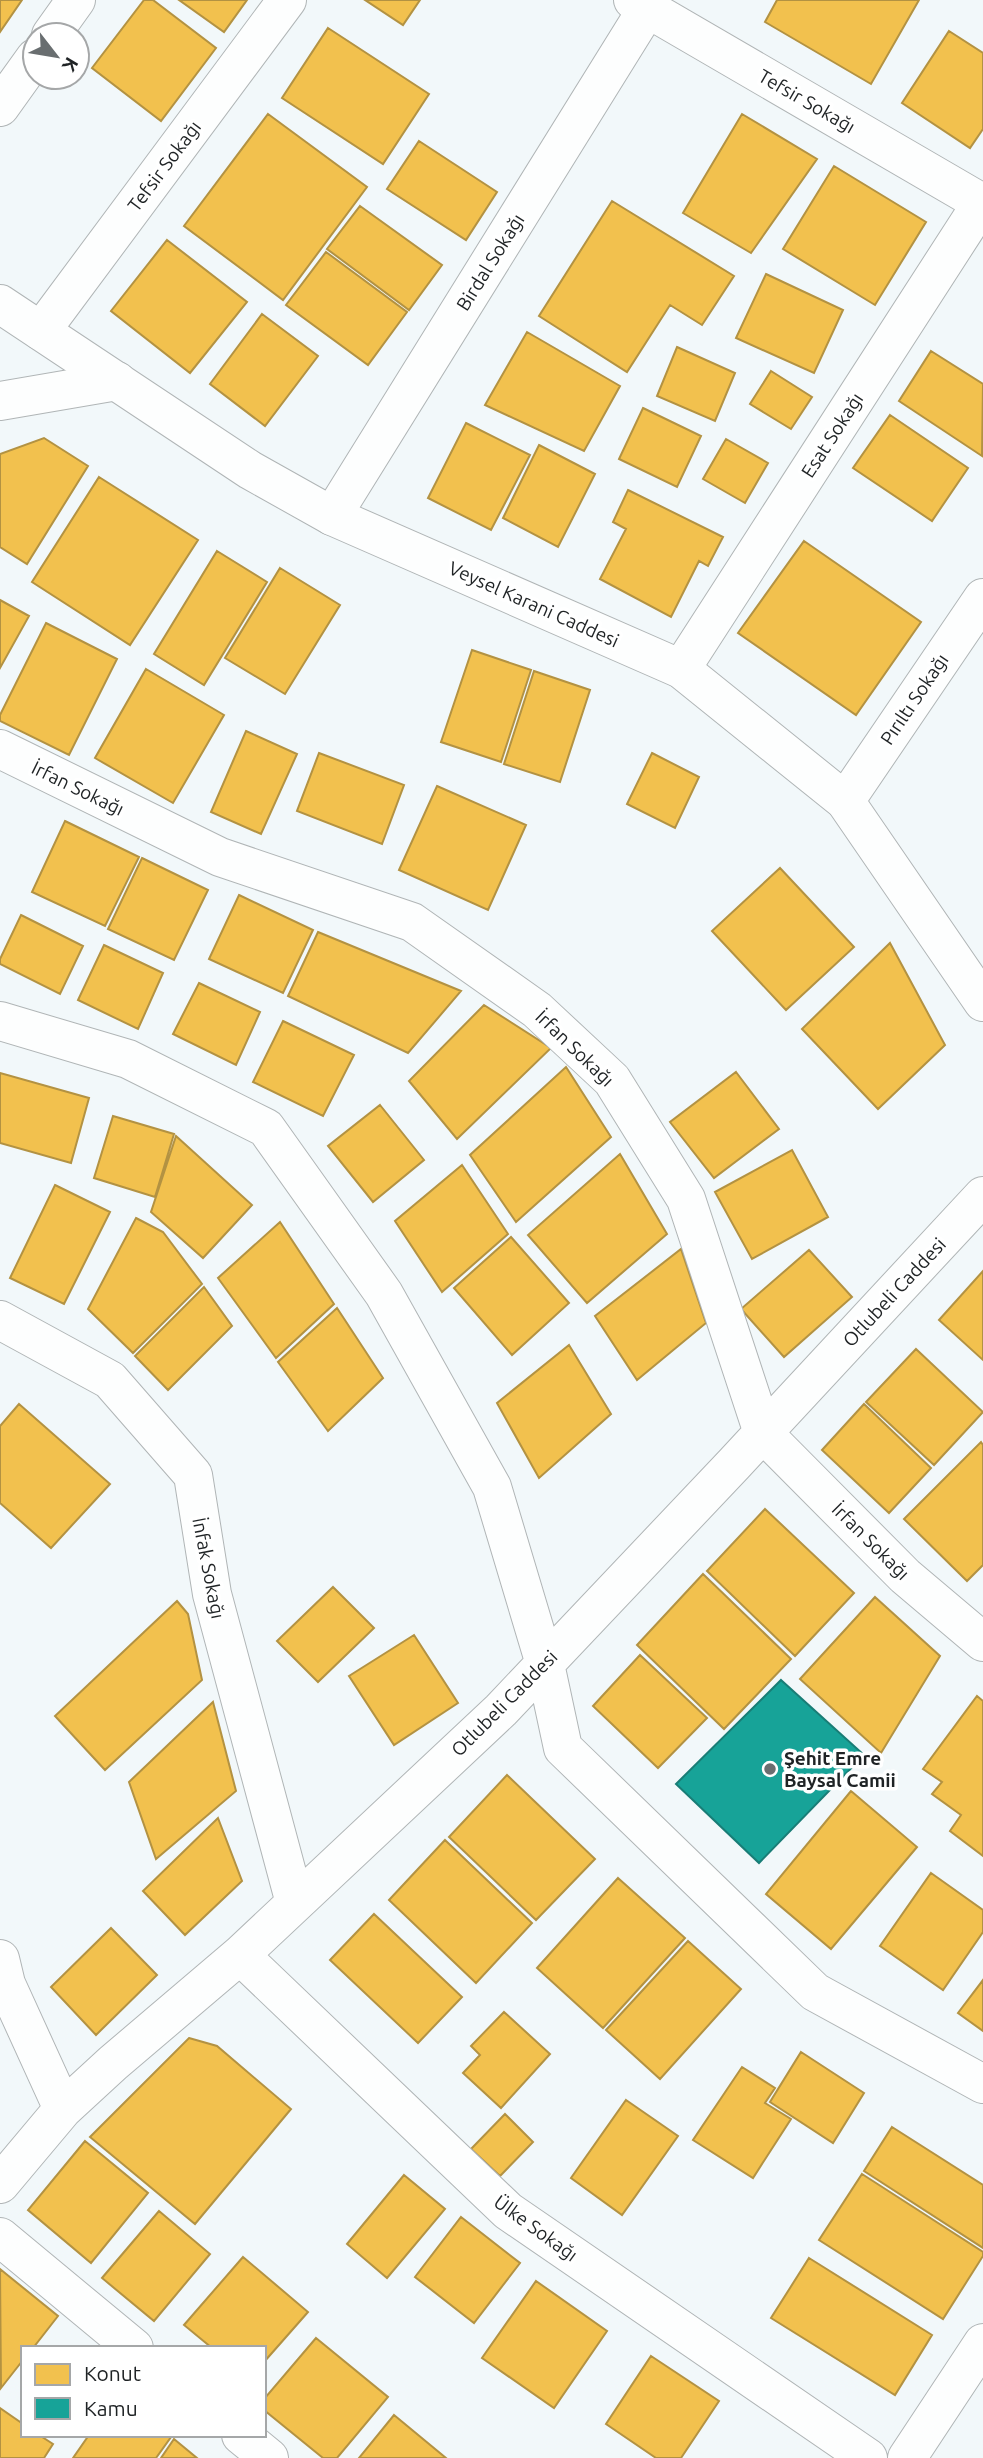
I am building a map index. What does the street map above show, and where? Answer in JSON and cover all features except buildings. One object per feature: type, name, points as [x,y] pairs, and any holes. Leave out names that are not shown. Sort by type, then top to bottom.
[{"type":"street","points":[[61,21],[76,0]]},
{"type":"street","name":"Tefsir Sokağı","points":[[41,331],[288,0]]},
{"type":"street","name":"Tefsir Sokağı","points":[[640,4],[982,202]]},
{"type":"street","name":"Birdal Sokağı","points":[[332,516],[640,4]]},
{"type":"street","points":[[0,107],[21,78]]},
{"type":"street","name":"Esat Sokağı","points":[[681,669],[982,202]]},
{"type":"street","name":"Veysel Karani Caddesi","points":[[0,304],[250,470],[332,516],[681,669],[845,801],[983,1002]]},
{"type":"street","points":[[0,401],[117,381]]},
{"type":"street","name":"Pırıltı Sokağı","points":[[845,801],[983,598]]},
{"type":"street","name":"İrfan Sokağı","points":[[0,748],[220,857],[412,922],[537,1010],[612,1080],[686,1199],[763,1433],[905,1576],[983,1642]]},
{"type":"street","points":[[0,1021],[128,1059],[266,1128],[384,1294],[492,1487],[545,1664],[563,1748],[815,1992],[983,2084]]},
{"type":"street","name":"Otlubeli Caddesi","points":[[0,2184],[63,2109],[240,1955],[500,1710],[983,1196]]},
{"type":"street","name":"İnfak Sokağı","points":[[0,1320],[110,1380],[193,1475],[212,1594],[295,1903]]},
{"type":"street","name":"Ülke Sokağı","points":[[240,1955],[508,2211],[868,2458]]},
{"type":"street","points":[[0,1959],[6,1984],[63,2109]]},
{"type":"street","points":[[0,2237],[132,2346]]},
{"type":"street","points":[[907,2458],[983,2343]]},
{"type":"street","points":[[243,2437],[269,2458]]},
{"type":"place","name":"Şehit Emre Baysal Camii","points":[[770,1769]]}]
